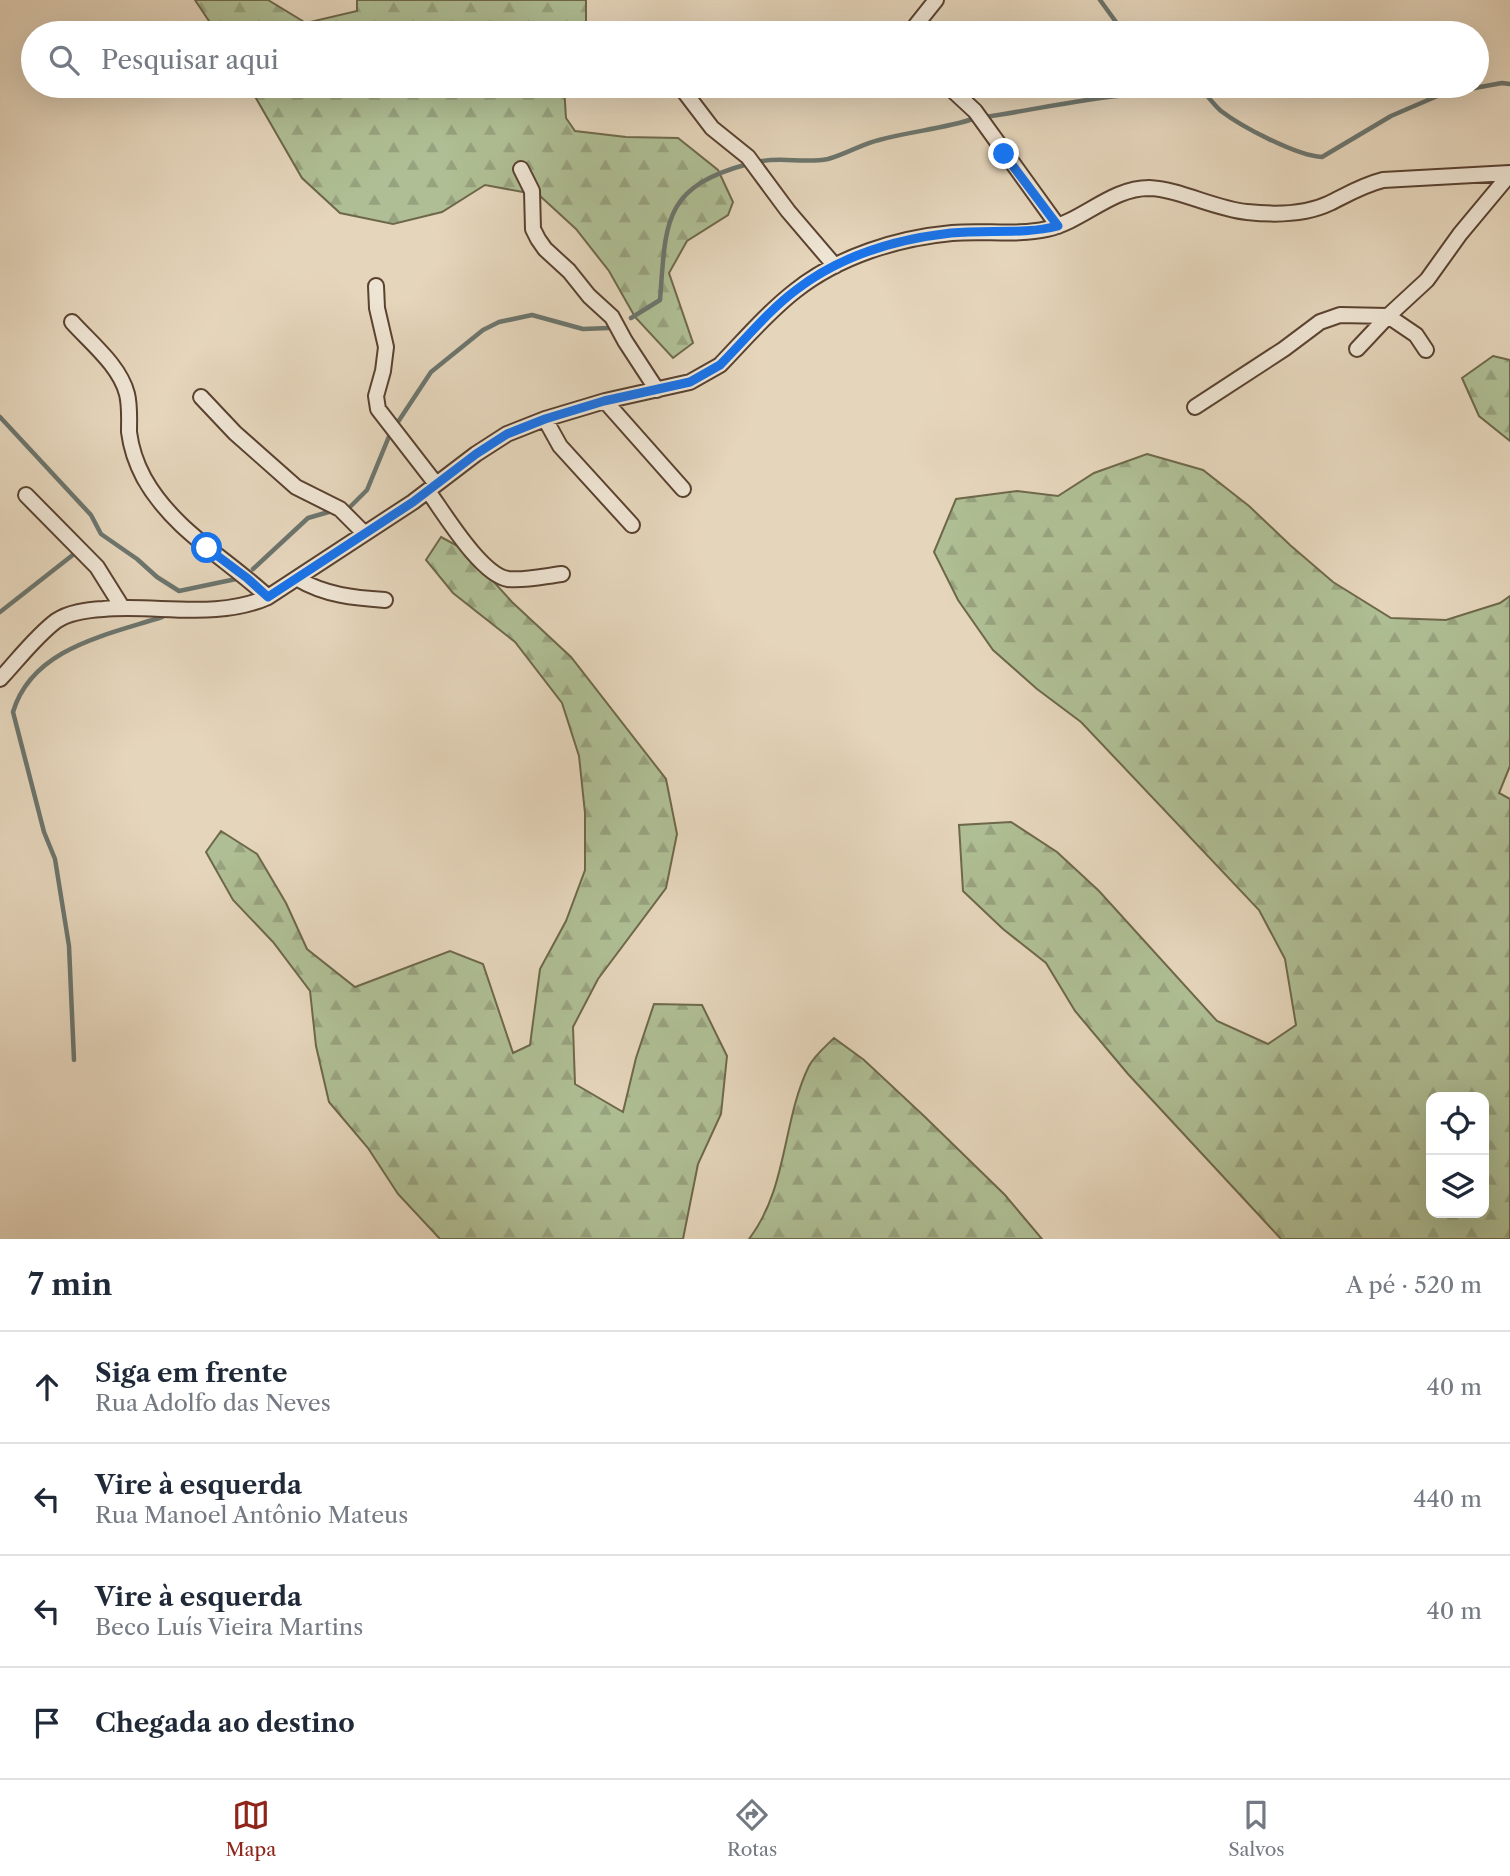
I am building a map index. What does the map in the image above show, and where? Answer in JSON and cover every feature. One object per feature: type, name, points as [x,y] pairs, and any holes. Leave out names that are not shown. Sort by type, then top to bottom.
[{"type":"street","points":[[919,21],[936,0]]},
{"type":"street","points":[[689,98],[712,128],[748,157],[762,173],[788,211],[835,266]]},
{"type":"street","points":[[960,98],[975,111],[1058,226]]},
{"type":"street","points":[[521,169],[532,191],[533,229],[538,239],[589,296],[612,317],[657,390]]},
{"type":"street","points":[[0,679],[58,620],[90,610],[122,607],[221,608],[256,603],[298,579],[507,434],[604,401],[690,382],[720,365],[795,290],[835,266],[882,247],[931,236],[1030,231],[1058,226],[1135,190],[1152,188],[1246,212],[1293,213],[1312,209],[1366,184],[1383,180],[1510,174]]},
{"type":"street","points":[[1357,349],[1427,281],[1460,234],[1510,174]]},
{"type":"street","points":[[376,286],[377,307],[386,347],[376,403],[393,430],[474,553],[500,576],[521,579],[562,574]]},
{"type":"street","points":[[1195,407],[1320,322],[1340,315],[1388,316],[1416,335],[1426,350]]},
{"type":"street","points":[[72,322],[113,367],[122,381],[128,404],[132,450],[152,491],[187,531],[268,597]]},
{"type":"street","points":[[201,397],[234,433],[296,487],[340,509],[364,533]]},
{"type":"street","points":[[604,401],[683,489]]},
{"type":"street","points":[[545,419],[560,446],[632,525]]},
{"type":"street","points":[[26,495],[97,567],[122,607]]},
{"type":"street","points":[[298,579],[313,588],[332,594],[385,600]]},
{"type":"green space","points":[[195,0],[268,0],[303,21],[209,21]]},
{"type":"green space","points":[[357,0],[586,0],[586,21],[314,21],[357,11]]},
{"type":"green space","points":[[256,98],[565,98],[566,118],[575,131],[626,137],[678,138],[718,170],[733,202],[728,215],[687,241],[669,273],[693,343],[673,358],[635,317],[609,271],[576,229],[539,195],[485,185],[442,212],[393,224],[340,213],[302,178]]},
{"type":"green space","points":[[1493,356],[1510,360],[1510,441],[1479,416],[1462,378]]},
{"type":"green space","points":[[1147,454],[1203,470],[1249,506],[1333,582],[1391,618],[1446,620],[1500,603],[1510,596],[1510,766],[1499,793],[1510,799],[1510,1239],[1281,1239],[1128,1074],[1075,1011],[1046,963],[1003,929],[963,891],[959,825],[1011,822],[1057,852],[1099,891],[1217,1021],[1268,1044],[1296,1025],[1285,959],[1259,910],[1081,722],[1037,689],[993,650],[958,600],[934,552],[956,499],[1017,491],[1058,496],[1094,473]]},
{"type":"green space","points":[[441,537],[465,550],[512,602],[571,657],[666,779],[677,834],[666,888],[598,979],[573,1027],[575,1084],[623,1112],[636,1058],[654,1004],[702,1005],[727,1056],[721,1114],[698,1164],[683,1239],[440,1239],[398,1194],[368,1148],[329,1102],[316,1046],[310,991],[273,942],[233,900],[206,852],[221,831],[257,854],[286,903],[307,949],[355,987],[450,951],[483,964],[513,1053],[530,1045],[540,969],[566,921],[585,870],[585,813],[579,756],[562,703],[515,642],[453,593],[426,560]]},
{"type":"green space","points":[[834,1038],[864,1060],[924,1116],[1005,1195],[1042,1239],[749,1239],[771,1198],[800,1087],[809,1066]]},
{"type":"waterway","points":[[1100,0],[1115,21]]},
{"type":"waterway","points":[[1489,85],[1510,84]]},
{"type":"waterway","points":[[985,117],[1102,98]]},
{"type":"waterway","points":[[1209,98],[1221,111],[1270,140],[1299,152],[1322,157],[1391,116],[1433,98]]},
{"type":"waterway","points":[[757,162],[828,159],[879,140],[976,118]]},
{"type":"waterway","points":[[631,318],[660,300],[668,229],[674,212],[684,197],[699,184],[720,173],[748,164]]},
{"type":"waterway","points":[[351,506],[367,490],[390,434],[431,372],[483,330],[499,322],[532,315],[583,329],[609,328]]},
{"type":"waterway","points":[[0,417],[91,515],[101,534],[157,577],[179,591],[236,579]]},
{"type":"waterway","points":[[253,569],[308,518],[332,511]]},
{"type":"waterway","points":[[0,612],[74,554]]},
{"type":"waterway","points":[[74,1060],[69,946],[55,859],[44,832],[13,712],[23,690],[37,673],[54,659],[96,638],[162,617]]},
{"type":"route","points":[[207,548],[268,597],[413,502],[507,434],[526,425],[604,401],[690,382],[706,374],[720,365],[795,290],[835,266],[882,247],[931,236],[1030,231],[1058,226],[1004,154]]}]
